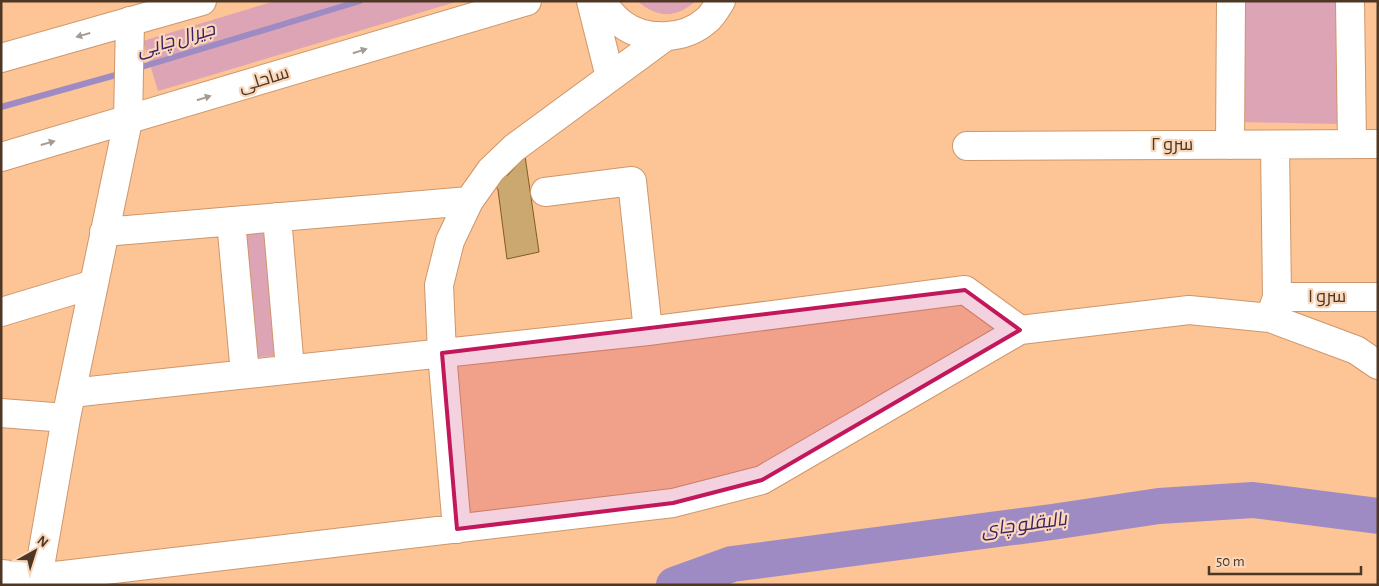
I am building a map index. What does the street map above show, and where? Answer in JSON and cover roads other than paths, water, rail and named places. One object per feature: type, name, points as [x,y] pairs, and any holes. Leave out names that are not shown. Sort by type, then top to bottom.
[{"type":"street","points":[[1,58],[202,1]]},
{"type":"street","name":"ساحلی","points":[[1,157],[128,121],[527,1]]},
{"type":"street","points":[[591,1],[610,77]]},
{"type":"street","points":[[600,1],[622,24],[643,34],[665,37],[688,32],[707,20],[722,1]]},
{"type":"street","points":[[1230,1],[1230,145]]},
{"type":"street","points":[[1350,1],[1365,144]]},
{"type":"street","points":[[38,578],[68,406],[128,121],[130,21]]},
{"type":"street","points":[[457,529],[442,353],[439,285],[450,241],[468,201],[491,170],[514,148],[665,37]]},
{"type":"street","name":"سرو ۲","points":[[967,146],[1365,144]]},
{"type":"street","points":[[1273,308],[1275,145]]},
{"type":"street","points":[[544,192],[632,181],[648,331]]},
{"type":"street","points":[[104,232],[468,201]]},
{"type":"street","points":[[277,217],[290,369]]},
{"type":"street","points":[[231,221],[245,374]]},
{"type":"street","points":[[1,312],[94,284]]},
{"type":"street","points":[[1,413],[68,406],[245,374],[648,331],[966,290],[1020,330]]},
{"type":"street","name":"سرو ۱","points":[[1273,308],[1378,297]]},
{"type":"street","points":[[1,574],[38,578],[673,503],[762,480],[1020,330],[1189,310],[1273,308],[1356,350],[1378,366]]},
{"type":"waterway","name":"جیرال چایی","points":[[135,69],[360,1]]},
{"type":"waterway","name":"جیرال چایی","points":[[1,107],[123,73]]},
{"type":"waterway","name":"بالیقلو چای","points":[[674,585],[732,564],[1159,506],[1253,500],[1378,516]]}]
